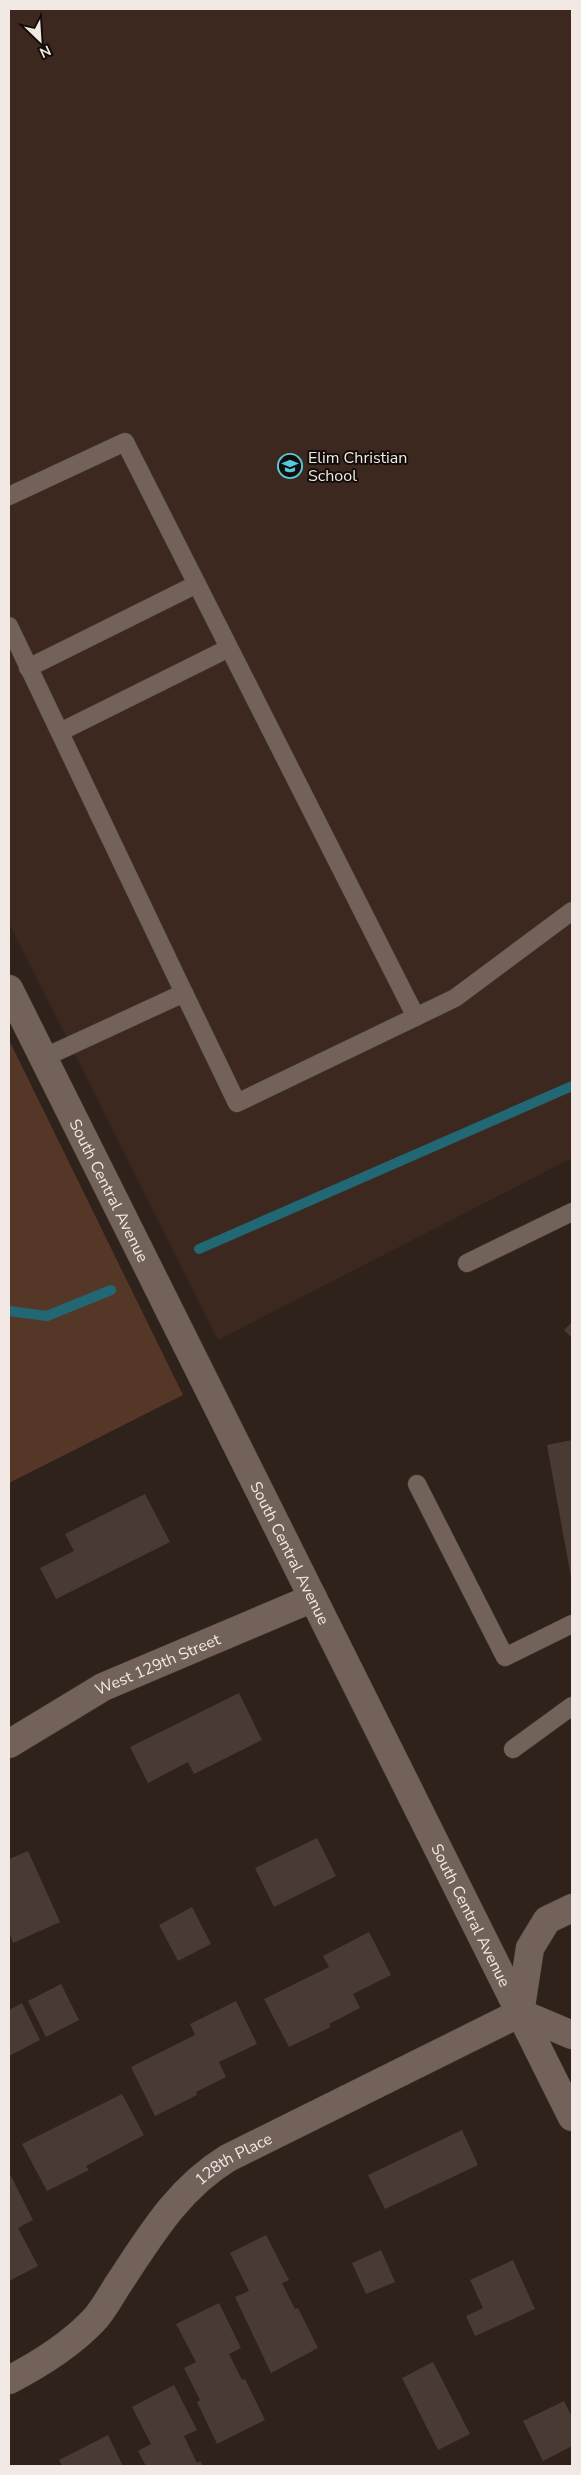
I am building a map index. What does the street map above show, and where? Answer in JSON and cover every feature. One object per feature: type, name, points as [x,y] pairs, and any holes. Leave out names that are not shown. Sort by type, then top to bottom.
[{"type":"street","name":"South Central Avenue","points":[[9,988],[572,2117]]},
{"type":"street","name":"West 129th Street","points":[[9,1744],[103,1687],[313,1598]]},
{"type":"street","points":[[572,1908],[547,1920],[530,1948],[520,2013],[572,2035]]},
{"type":"street","name":"128th Place","points":[[9,2380],[45,2360],[69,2343],[94,2320],[165,2213],[206,2171],[228,2158],[520,2013]]},
{"type":"lane","points":[[9,496],[125,442],[416,1017]]},
{"type":"lane","points":[[28,668],[197,584]]},
{"type":"lane","points":[[9,626],[237,1103],[455,998],[572,912]]},
{"type":"lane","points":[[60,732],[229,648]]},
{"type":"lane","points":[[43,1058],[184,993]]},
{"type":"lane","points":[[467,1263],[572,1212]]},
{"type":"lane","points":[[417,1484],[504,1657],[572,1624]]},
{"type":"lane","points":[[513,1749],[572,1706]]},
{"type":"shaded area","name":"Elim Christian School","points":[[9,9],[572,9],[572,1158],[218,1340],[9,923]]},
{"type":"shaded area","points":[[9,1040],[183,1395],[9,1483]]},
{"type":"building","points":[[572,1322],[572,1338],[564,1330]]},
{"type":"building","points":[[572,1440],[572,1577],[571,1577],[547,1445]]},
{"type":"building","points":[[145,1494],[170,1542],[56,1599],[40,1568],[74,1551],[65,1534]]},
{"type":"building","points":[[239,1693],[262,1740],[194,1774],[188,1762],[148,1783],[130,1747]]},
{"type":"building","points":[[317,1838],[336,1876],[274,1907],[255,1868]]},
{"type":"building","points":[[28,1851],[60,1922],[13,1943],[9,1932],[9,1859]]},
{"type":"building","points":[[192,1907],[211,1944],[178,1961],[159,1925]]},
{"type":"building","points":[[369,1932],[391,1975],[353,1994],[360,2008],[329,2024],[331,2027],[289,2047],[264,1999],[329,1967],[323,1956]]},
{"type":"building","points":[[61,1984],[79,2020],[46,2037],[28,2001]]},
{"type":"building","points":[[236,2001],[257,2044],[219,2062],[226,2077],[196,2092],[197,2095],[155,2116],[131,2067],[195,2035],[190,2024]]},
{"type":"building","points":[[22,2003],[40,2040],[9,2056],[9,2010]]},
{"type":"building","points":[[122,2094],[144,2135],[86,2166],[89,2170],[47,2191],[22,2144]]},
{"type":"building","points":[[462,2130],[478,2165],[385,2209],[368,2175]]},
{"type":"building","points":[[9,2172],[33,2220],[18,2228],[38,2266],[9,2281]]},
{"type":"building","points":[[266,2235],[289,2280],[282,2283],[295,2309],[298,2308],[318,2348],[271,2373],[235,2297],[249,2291],[230,2253]]},
{"type":"building","points":[[381,2250],[395,2282],[366,2294],[352,2263]]},
{"type":"building","points":[[513,2260],[535,2309],[475,2336],[466,2316],[483,2308],[470,2280]]},
{"type":"building","points":[[219,2303],[241,2348],[229,2354],[242,2380],[245,2379],[265,2420],[217,2444],[197,2402],[200,2400],[184,2368],[196,2362],[176,2324]]},
{"type":"building","points":[[433,2362],[470,2434],[438,2450],[402,2378]]},
{"type":"building","points":[[174,2385],[197,2430],[184,2436],[197,2463],[200,2461],[203,2466],[146,2466],[138,2451],[151,2444],[132,2407]]},
{"type":"building","points":[[564,2401],[572,2417],[572,2446],[543,2461],[523,2421]]},
{"type":"building","points":[[108,2435],[123,2466],[62,2466],[59,2460]]},
{"type":"waterway","points":[[199,1249],[572,1086]]},
{"type":"waterway","points":[[9,1311],[47,1316],[111,1290]]},
{"type":"place","name":"Elim Christian School","points":[[290,466]]}]
